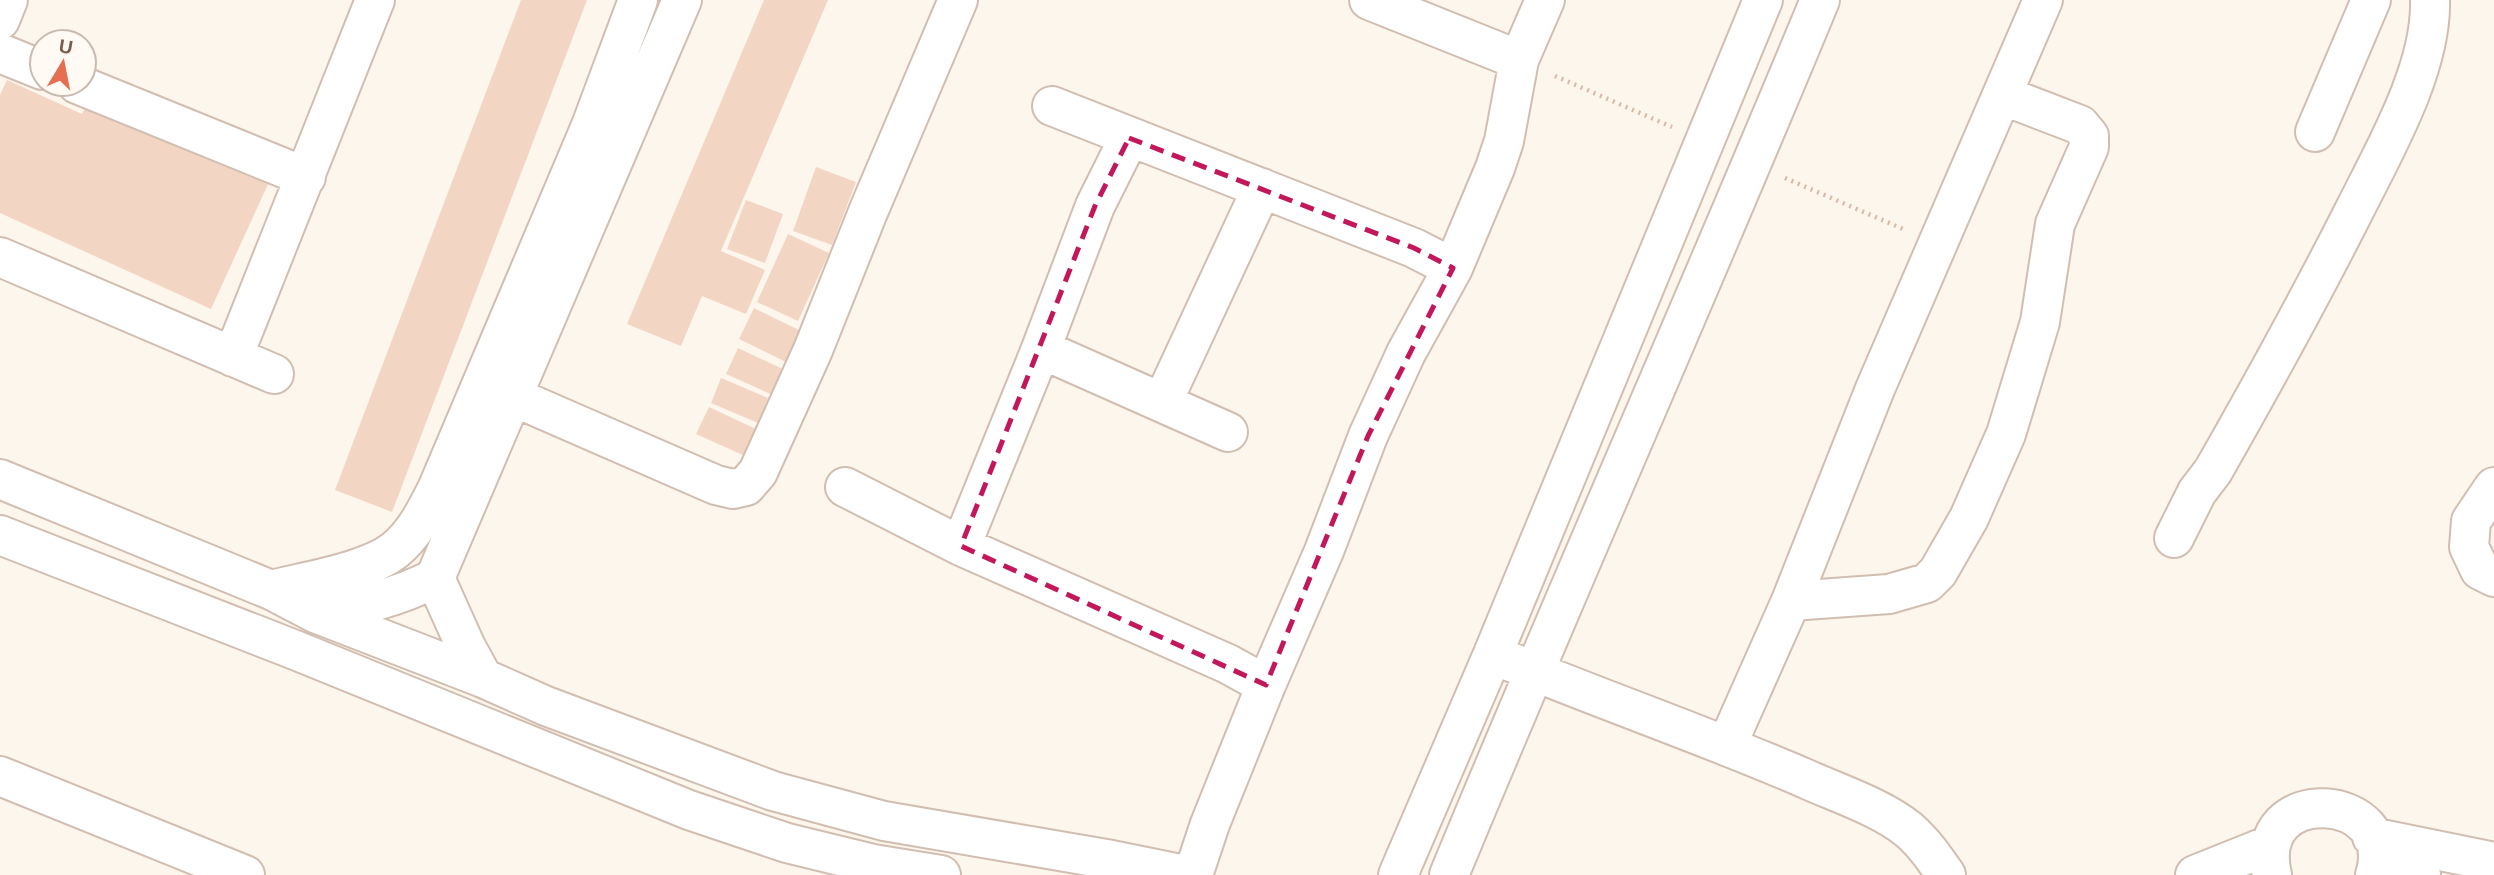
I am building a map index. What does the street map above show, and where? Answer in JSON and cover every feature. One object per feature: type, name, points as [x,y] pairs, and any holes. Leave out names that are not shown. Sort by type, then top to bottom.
[{"type":"street","points":[[0,20],[8,0]]},
{"type":"street","points":[[233,357],[375,0]]},
{"type":"street","points":[[271,590],[367,566],[395,550],[415,528],[427,509],[591,126],[638,0]]},
{"type":"street","points":[[315,613],[375,603],[416,589],[435,578],[682,0]]},
{"type":"street","points":[[513,397],[716,485],[733,489],[747,486],[758,472],[777,435],[867,212],[958,0]]},
{"type":"street","points":[[1369,0],[1519,60]]},
{"type":"street","points":[[1193,875],[1210,824],[1324,551],[1368,436],[1406,353],[1453,268],[1504,141],[1519,60],[1545,0]]},
{"type":"street","points":[[1398,875],[1493,654],[1763,0]]},
{"type":"street","points":[[1449,875],[1820,0]]},
{"type":"street","points":[[1727,745],[1791,601],[1870,400],[2043,0]]},
{"type":"street","points":[[2315,132],[2371,0]]},
{"type":"street","points":[[2174,538],[2197,492],[2213,471],[2312,295],[2398,123],[2420,60],[2430,18],[2430,0]]},
{"type":"street","points":[[0,53],[28,64]]},
{"type":"street","points":[[98,93],[306,177]]},
{"type":"street","points":[[1791,601],[1889,594],[1927,583],[1938,572],[1991,473],[2040,322],[2055,223],[2089,148],[2089,135],[2080,125],[2002,95]]},
{"type":"street","points":[[1052,106],[1415,248],[1453,268]]},
{"type":"street","points":[[961,546],[1041,349],[1095,206],[1129,138]]},
{"type":"street","points":[[1705,142],[1752,164]]},
{"type":"street","points":[[1163,401],[1262,188]]},
{"type":"street","points":[[0,257],[274,374]]},
{"type":"street","points":[[1041,349],[1228,432]]},
{"type":"street","points":[[0,479],[271,590],[315,613],[483,678],[546,706],[773,791],[884,821],[1110,867],[1186,875]]},
{"type":"street","points":[[845,487],[961,546],[1228,664],[1266,685]]},
{"type":"street","points":[[2494,487],[2471,521],[2469,547],[2480,570],[2494,578]]},
{"type":"street","points":[[0,535],[295,650],[689,810],[787,843],[901,872]]},
{"type":"street","points":[[435,578],[483,678]]},
{"type":"street","points":[[295,650],[315,613]]},
{"type":"street","points":[[1493,654],[1727,745],[1851,799],[1898,822],[1925,846],[1946,875]]},
{"type":"street","points":[[530,744],[546,706]]},
{"type":"street","points":[[0,776],[245,875]]},
{"type":"street","points":[[2195,875],[2271,860],[2276,834],[2287,820],[2303,810],[2316,807],[2337,808],[2362,823],[2375,859]]},
{"type":"street","points":[[884,821],[901,872]]},
{"type":"street","points":[[2375,859],[2494,862]]},
{"type":"street","points":[[2375,859],[2421,875]]},
{"type":"path","points":[[1519,60],[1705,142]]},
{"type":"path","points":[[1752,164],[1938,245]]},
{"type":"highlighted area","points":[[1129,138],[1414,248],[1453,268],[1368,436],[1266,685],[961,546],[1095,206]]},
{"type":"building","points":[[521,0],[587,0],[392,512],[335,490]]},
{"type":"building","points":[[764,0],[828,0],[721,251],[765,270],[746,314],[702,296],[681,346],[627,324]]},
{"type":"building","points":[[7,80],[28,90],[28,98],[47,98],[82,114],[89,99],[269,182],[211,309],[0,213],[0,95]]},
{"type":"building","points":[[816,167],[856,182],[832,245],[793,231]]},
{"type":"building","points":[[746,200],[783,214],[765,263],[727,249]]},
{"type":"building","points":[[788,234],[829,253],[798,321],[757,302]]},
{"type":"building","points":[[754,308],[803,332],[788,363],[739,339]]},
{"type":"building","points":[[738,348],[787,371],[775,396],[726,374]]},
{"type":"building","points":[[721,378],[768,398],[758,423],[711,403]]},
{"type":"building","points":[[709,407],[758,430],[745,456],[696,434]]}]
